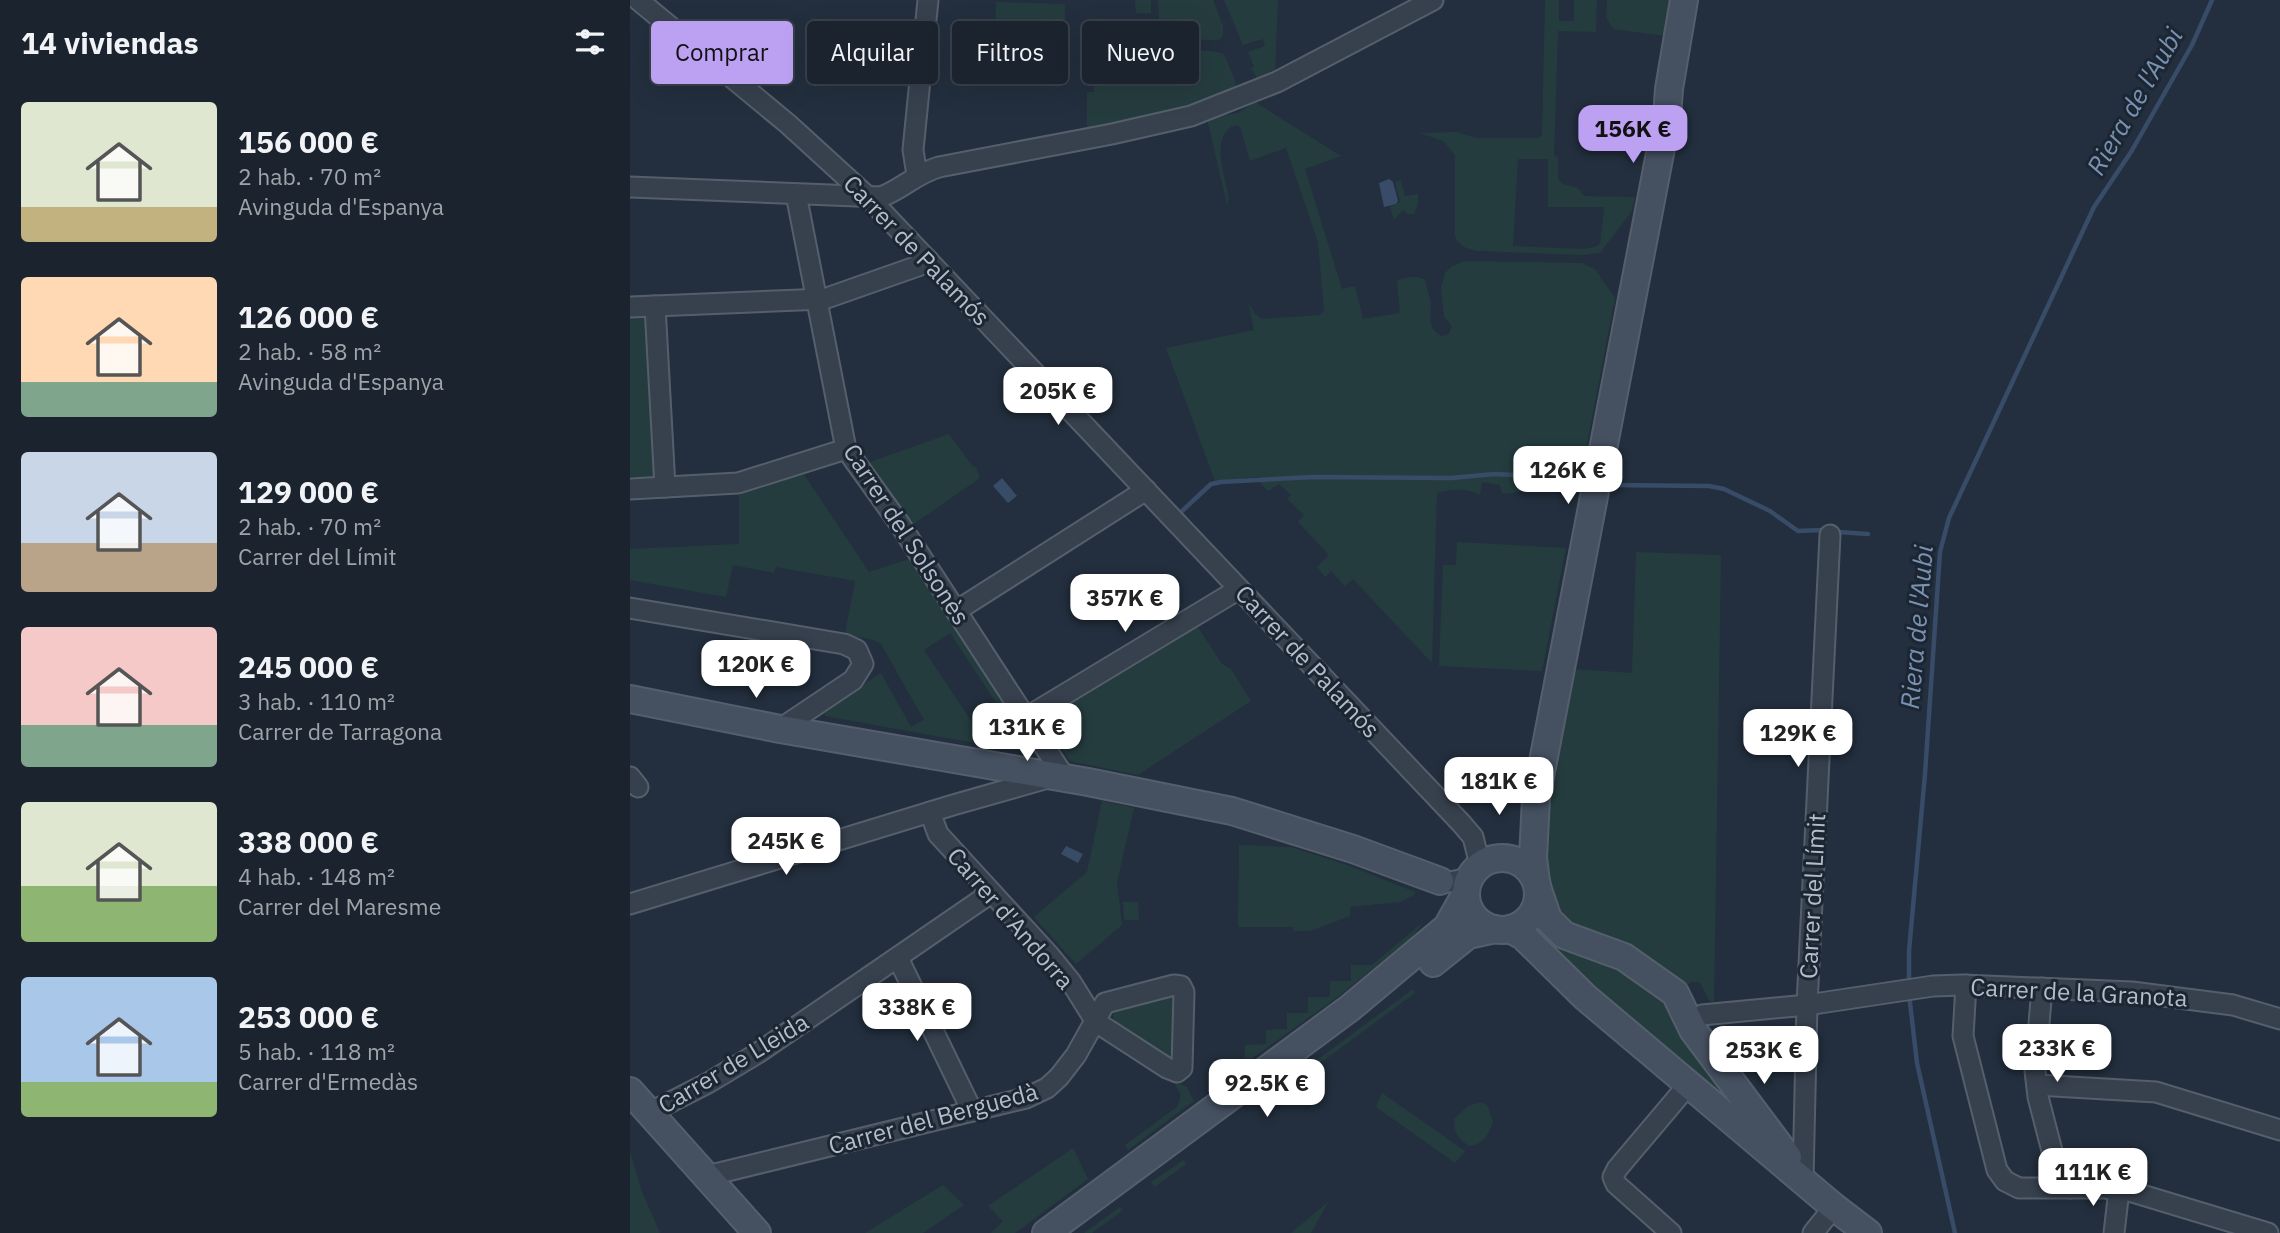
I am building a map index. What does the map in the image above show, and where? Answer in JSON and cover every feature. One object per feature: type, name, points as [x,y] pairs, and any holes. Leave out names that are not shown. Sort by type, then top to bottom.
[{"type":"main road","points":[[1667,117],[1684,0]]},
{"type":"main road","points":[[1074,1233],[1396,994],[1455,944],[1468,935],[1509,932],[1532,915],[1538,900],[1533,858],[1536,798],[1667,117],[1696,0]]},
{"type":"main road","points":[[630,699],[780,729],[1025,771],[1062,773],[1170,797],[1267,820],[1440,881]]},
{"type":"main road","points":[[1046,1233],[1370,992],[1447,927],[1476,874],[1521,828],[1536,798]]},
{"type":"main road","points":[[1476,874],[1507,858],[1518,861],[1531,872],[1548,919],[1564,935],[1625,957],[1684,1011],[1734,1088],[1779,1143],[1803,1179]]},
{"type":"main road","points":[[1476,874],[1472,914],[1479,922],[1509,932],[1688,1085],[1868,1233]]},
{"type":"main road","points":[[630,1091],[639,1110],[735,1233]]},
{"type":"main road","points":[[639,1110],[708,1177],[757,1233]]},
{"type":"street","name":"Carrer de Palamós","points":[[638,0],[663,10],[868,197],[1466,829],[1473,837],[1476,874]]},
{"type":"street","points":[[917,175],[913,150],[928,0]]},
{"type":"street","points":[[630,187],[881,197],[892,193],[917,175],[939,167],[1191,116],[1278,82],[1433,0]]},
{"type":"street","name":"Carrer del Solsonès","points":[[796,194],[846,449],[1062,773]]},
{"type":"street","points":[[630,307],[818,299],[918,266],[928,260]]},
{"type":"street","points":[[655,306],[665,487]]},
{"type":"street","points":[[630,489],[705,486],[752,480],[846,449]]},
{"type":"street","points":[[956,611],[1146,490]]},
{"type":"street","name":"Carrer del Límit","points":[[1803,1179],[1807,1005],[1830,535]]},
{"type":"street","points":[[1027,717],[1239,589]]},
{"type":"street","points":[[630,608],[844,644],[857,650],[863,664],[853,680],[780,729]]},
{"type":"street","points":[[992,793],[1028,778],[1025,771]]},
{"type":"street","points":[[630,904],[1062,773]]},
{"type":"street","name":"Carrer d'Andorra","points":[[930,812],[938,834],[1049,955],[1071,982],[1096,1022],[1167,1068]]},
{"type":"street","points":[[1440,881],[1450,882],[1476,874]]},
{"type":"street","name":"Carrer de Lleida","points":[[639,1110],[708,1083],[758,1053],[990,893]]},
{"type":"street","points":[[898,958],[972,1111]]},
{"type":"street","name":"Carrer del Berguedà","points":[[708,1177],[1026,1098],[1047,1088],[1076,1055],[1103,1007],[1110,1001],[1174,985],[1181,986],[1184,992],[1183,1063],[1180,1071],[1167,1068]]},
{"type":"street","points":[[1966,985],[1963,1036],[1997,1170],[2005,1181],[2020,1188],[2129,1191],[2268,1233]]},
{"type":"street","name":"Carrer de la Granota","points":[[1722,1013],[1966,985],[2132,992],[2233,1005],[2280,1019]]},
{"type":"street","points":[[2042,988],[2035,1072],[2058,1174],[2070,1188]]},
{"type":"street","points":[[1684,1011],[1700,1007],[1722,1013]]},
{"type":"street","points":[[1684,1011],[1698,1018],[1722,1013]]},
{"type":"street","points":[[1671,1233],[1616,1184],[1613,1177],[1617,1168],[1688,1085]]},
{"type":"street","points":[[2037,1085],[2156,1092],[2280,1130]]},
{"type":"street","points":[[2114,1233],[2119,1190]]},
{"type":"street","points":[[1813,1233],[1835,1208]]},
{"type":"green space","points":[[1135,0],[1151,0],[1151,13],[1136,13]]},
{"type":"green space","points":[[1158,0],[1213,0],[1223,26],[1223,36],[1219,40],[1199,40],[1199,21],[1159,21]]},
{"type":"green space","points":[[1224,0],[1278,0],[1275,75],[1257,78],[1251,68],[1254,67],[1248,52],[1265,46],[1263,39],[1243,45]]},
{"type":"green space","points":[[1545,0],[1559,0],[1559,21],[1574,21],[1574,0],[1597,0],[1596,32],[1558,31],[1554,155],[1558,158],[1558,179],[1563,184],[1578,188],[1584,196],[1635,197],[1632,211],[1600,253],[1582,255],[1478,251],[1461,245],[1455,236],[1455,155],[1443,141],[1420,133],[1457,132],[1476,138],[1539,138],[1542,135]],"holes":[[[1518,159],[1548,159],[1548,207],[1604,207],[1600,244],[1595,247],[1584,249],[1513,246]]]},
{"type":"green space","points":[[1607,0],[1673,0],[1666,36],[1613,29],[1606,17]]},
{"type":"green space","points":[[996,2],[1065,4],[1065,21],[995,21]]},
{"type":"green space","points":[[1199,51],[1224,54],[1236,83],[1234,91],[1191,106],[1087,130],[1087,92],[1094,92],[1094,84],[1199,84]]},
{"type":"green space","points":[[1255,102],[1341,156],[1305,169],[1342,289],[1355,286],[1363,319],[1400,313],[1397,281],[1420,277],[1426,281],[1430,298],[1431,324],[1441,336],[1448,335],[1452,326],[1444,317],[1441,287],[1445,273],[1464,261],[1582,263],[1595,269],[1615,298],[1578,491],[1550,488],[1543,492],[1530,486],[1506,494],[1502,493],[1500,485],[1482,482],[1480,494],[1463,490],[1437,493],[1432,663],[1353,579],[1345,586],[1331,571],[1325,577],[1317,567],[1329,555],[1298,522],[1304,515],[1287,499],[1291,495],[1279,484],[1268,491],[1258,481],[1261,477],[1215,481],[1166,348],[1254,330],[1248,302],[1255,314],[1262,319],[1320,315],[1324,311],[1318,242],[1286,148],[1250,161],[1240,127],[1236,125],[1228,130],[1221,147],[1229,200],[1227,205],[1207,118],[1238,113]]},
{"type":"green space","points":[[1401,180],[1405,196],[1418,194],[1418,204],[1414,214],[1403,210],[1394,220],[1390,207],[1400,202],[1395,182]]},
{"type":"green space","points":[[630,314],[646,315],[657,477],[646,482],[645,477],[630,477]]},
{"type":"green space","points":[[949,434],[974,468],[976,467],[980,478],[912,525],[870,462]]},
{"type":"green space","points":[[803,473],[869,572],[909,559],[1031,740],[1018,736],[950,633],[924,650],[976,728],[997,742],[1041,755],[825,716],[825,710],[881,673],[911,727],[924,720],[881,644],[845,634],[855,581],[776,567],[774,573],[733,565],[726,597],[630,580],[630,549],[739,544],[739,495]]},
{"type":"green space","points":[[1457,542],[1566,548],[1542,671],[1439,666],[1443,565],[1456,565]]},
{"type":"green space","points":[[1636,552],[1721,555],[1714,1003],[1709,1000],[1700,982],[1692,982],[1684,987],[1560,917],[1545,862],[1545,827],[1574,669],[1632,673]]},
{"type":"green space","points":[[1197,626],[1222,664],[1231,669],[1251,701],[1138,775],[1070,761],[1042,720]]},
{"type":"green space","points":[[1102,801],[1134,808],[1117,882],[1122,925],[1076,964],[1034,917],[1087,872]]},
{"type":"green space","points":[[1239,845],[1291,847],[1350,866],[1415,892],[1400,902],[1350,907],[1350,916],[1310,931],[1293,931],[1294,927],[1238,927]]},
{"type":"green space","points":[[1123,902],[1138,902],[1139,920],[1124,920]]},
{"type":"green space","points":[[1423,922],[1413,936],[1339,996],[1244,1064],[1245,1045],[1266,1044],[1266,1030],[1287,1029],[1287,1013],[1308,1013],[1308,997],[1330,997],[1330,981],[1351,981],[1351,965],[1372,965]]},
{"type":"green space","points":[[1556,936],[1599,952],[1665,999],[1690,1045],[1734,1107],[1728,1106],[1544,944]]},
{"type":"green space","points":[[1413,989],[1415,993],[1269,1101],[1267,1097]]},
{"type":"green space","points":[[1176,994],[1175,1061],[1120,1026],[1113,1018],[1113,1010]]},
{"type":"green space","points":[[1174,1082],[1187,1087],[1194,1101],[1128,1150],[1125,1145],[1177,1107],[1181,1095]]},
{"type":"green space","points":[[1382,1093],[1465,1151],[1455,1163],[1376,1107]]},
{"type":"green space","points":[[1480,1102],[1487,1105],[1493,1121],[1485,1138],[1469,1146],[1457,1135],[1454,1119],[1468,1106]]},
{"type":"green space","points":[[1073,1148],[1088,1179],[1015,1233],[991,1233],[1003,1221],[988,1206]]},
{"type":"green space","points":[[630,1152],[642,1192],[660,1233],[630,1233]]},
{"type":"green space","points":[[1184,1160],[1186,1164],[1155,1187],[1151,1182]]},
{"type":"green space","points":[[943,1185],[964,1205],[923,1233],[865,1233]]},
{"type":"green space","points":[[1328,1202],[1311,1233],[1291,1233]]},
{"type":"green space","points":[[1120,1207],[1123,1210],[1092,1233],[1084,1233]]},
{"type":"water","points":[[1389,179],[1393,182],[1398,201],[1384,207],[1379,183]]},
{"type":"water","points":[[1002,478],[1017,496],[1008,503],[993,486]]},
{"type":"water","points":[[1066,846],[1083,854],[1078,863],[1061,854]]},
{"type":"waterway","name":"Riera de l'Aubi","points":[[1909,985],[1909,951],[1925,774],[1940,552],[1949,518],[2094,207],[2131,152],[2192,45],[2212,0]]},
{"type":"waterway","points":[[1181,512],[1211,484],[1221,482],[1313,477],[1451,478],[1494,474],[1581,478]]},
{"type":"waterway","points":[[1612,485],[1709,486],[1724,489],[1770,511],[1798,531],[1823,530]]},
{"type":"waterway","points":[[1838,532],[1868,534]]},
{"type":"waterway","name":"Riera de l'Aubi","points":[[1909,994],[1917,1063],[1955,1233]]}]
